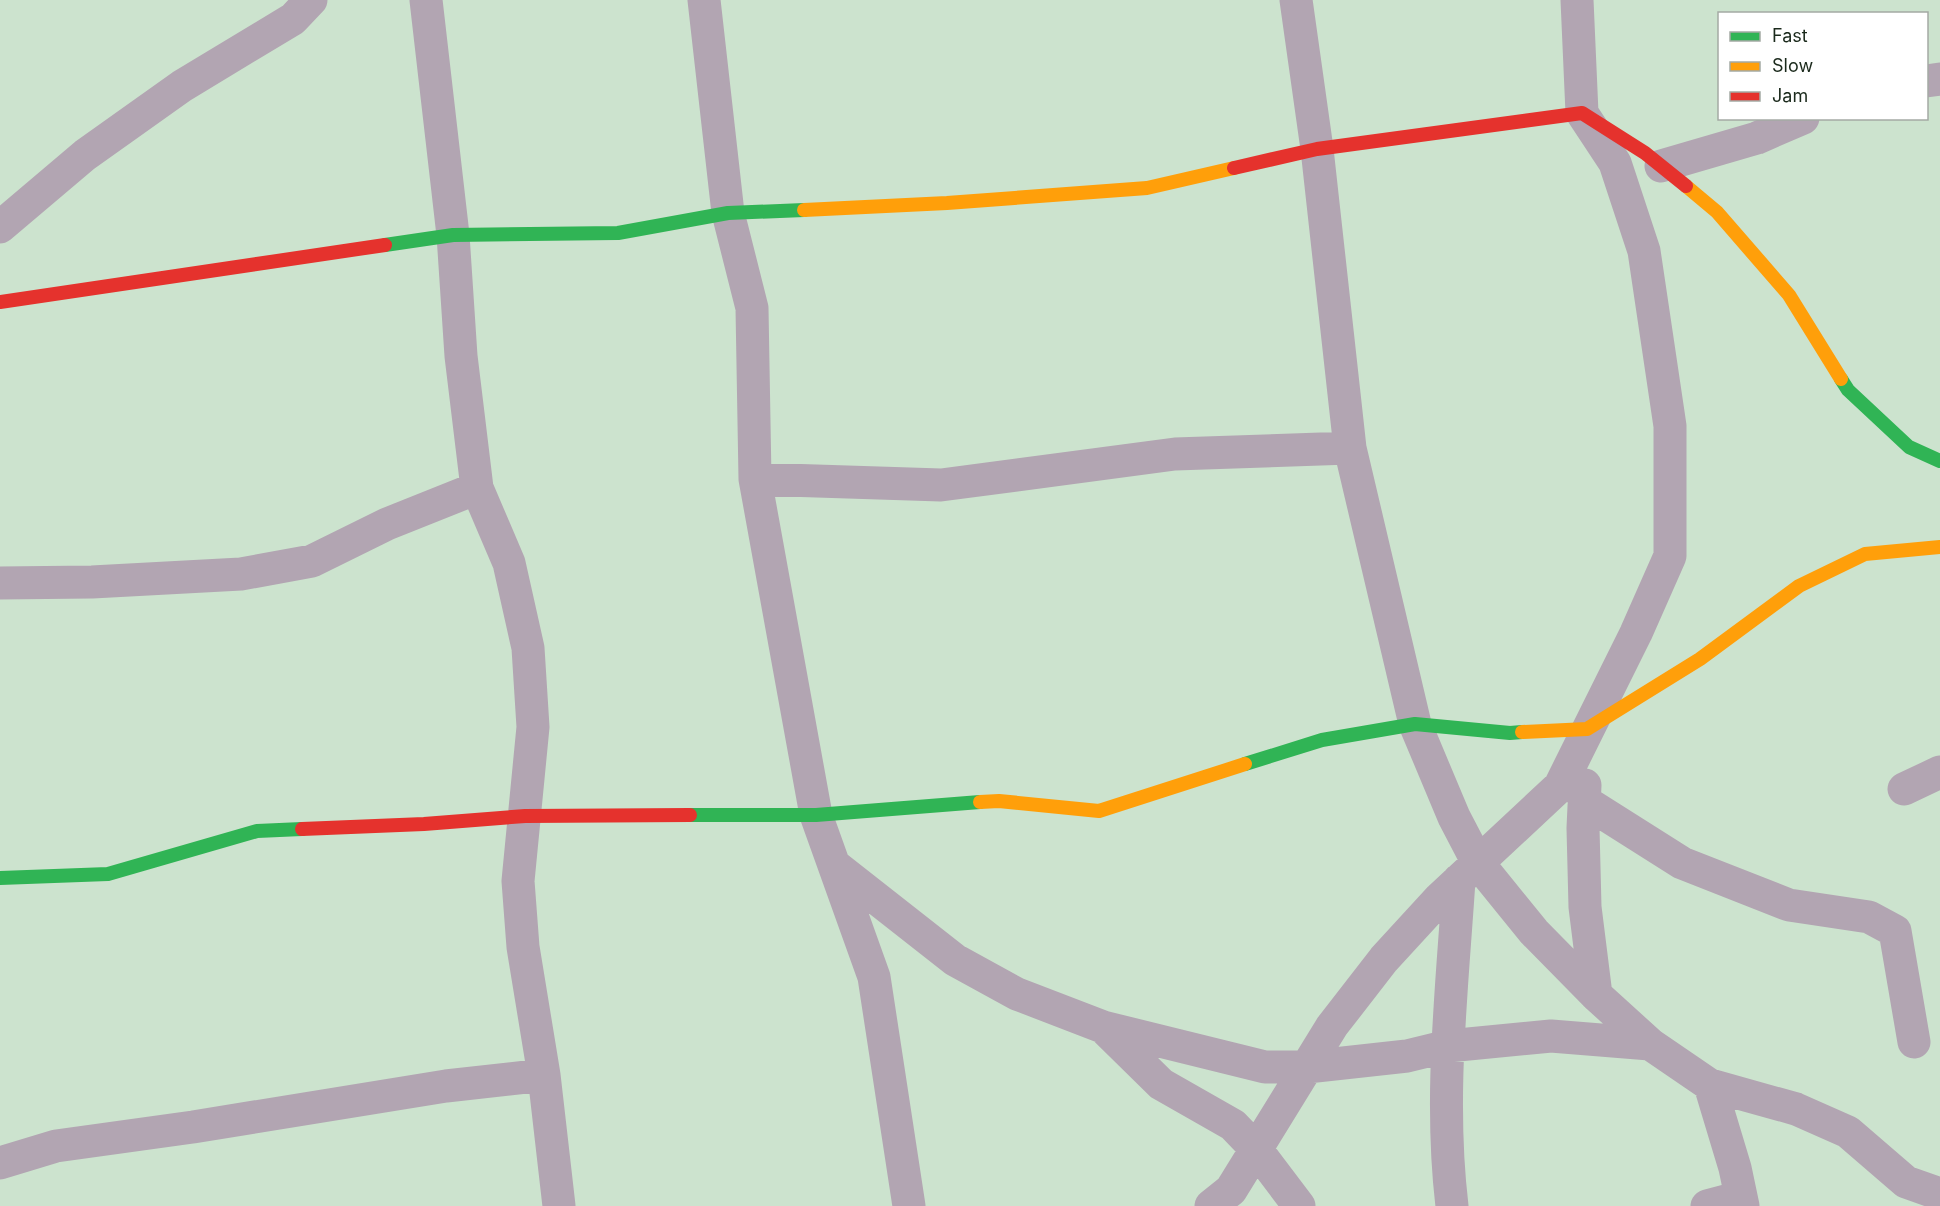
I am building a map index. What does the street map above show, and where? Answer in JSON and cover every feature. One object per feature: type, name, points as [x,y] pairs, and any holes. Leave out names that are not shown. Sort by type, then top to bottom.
[{"type":"street","points":[[0,226],[85,155],[182,86],[293,19],[311,0]]},
{"type":"street","points":[[426,0],[453,235],[461,356],[477,488],[509,563],[528,648],[533,728],[518,881],[523,946],[544,1075],[559,1206]]},
{"type":"street","points":[[704,0],[728,213],[752,308],[755,479],[816,815],[874,977],[909,1206]]},
{"type":"street","points":[[1296,0],[1317,149],[1350,448],[1415,724],[1454,817],[1468,872],[1445,1082],[1452,1206]]},
{"type":"street","points":[[1211,1206],[1231,1190],[1332,1026],[1384,958],[1440,898],[1560,786],[1636,633],[1670,556],[1670,426],[1644,251],[1616,163],[1582,113],[1576,0]]},
{"type":"street","points":[[0,302],[453,235],[618,233],[728,213],[947,204],[1147,188],[1317,149],[1582,113],[1644,153],[1717,212],[1789,295],[1848,390],[1909,447],[1940,461]]},
{"type":"street","points":[[1661,166],[1757,138],[1798,120]]},
{"type":"street","points":[[755,479],[941,485],[1175,454],[1350,448]]},
{"type":"street","points":[[0,583],[92,582],[241,574],[312,561],[387,524],[477,488]]},
{"type":"street","points":[[0,878],[108,874],[256,831],[424,824],[525,816],[816,815],[999,801],[1099,811],[1322,741],[1415,724],[1510,733],[1587,729],[1700,659],[1798,586],[1864,554],[1940,547]]},
{"type":"street","points":[[1587,729],[1584,801],[1585,907],[1596,995]]},
{"type":"street","points":[[1904,789],[1940,772]]},
{"type":"street","points":[[1584,801],[1682,863],[1789,904],[1869,917],[1895,931],[1914,1042]]},
{"type":"street","points":[[834,865],[955,960],[1017,994],[1103,1027],[1265,1067],[1307,1067],[1407,1056],[1448,1046],[1551,1035],[1650,1044]]},
{"type":"street","points":[[1468,872],[1650,1044],[1710,1085],[1796,1109],[1848,1132],[1906,1182],[1940,1194]]},
{"type":"street","points":[[1103,1027],[1161,1084],[1233,1125],[1256,1149],[1299,1206]]},
{"type":"street","points":[[0,1163],[56,1146],[193,1127],[446,1086],[544,1075]]},
{"type":"street","points":[[1707,1206],[1742,1201],[1735,1168],[1710,1085]]},
{"type":"traffic: fast","points":[[385,245],[453,235],[618,233],[728,213],[804,210]]},
{"type":"traffic: fast","points":[[1841,379],[1848,390],[1909,447],[1940,461]]},
{"type":"traffic: fast","points":[[1245,764],[1322,740],[1415,724],[1510,733],[1522,732]]},
{"type":"traffic: fast","points":[[690,815],[816,815],[980,802]]},
{"type":"traffic: fast","points":[[0,878],[108,874],[257,831],[302,829]]},
{"type":"traffic: slow","points":[[804,210],[947,203],[1147,188],[1234,168]]},
{"type":"traffic: slow","points":[[1686,186],[1717,212],[1789,295],[1841,379]]},
{"type":"traffic: slow","points":[[1522,732],[1587,729],[1700,659],[1799,586],[1865,554],[1940,547]]},
{"type":"traffic: slow","points":[[980,802],[999,801],[1099,811],[1245,764]]},
{"type":"traffic: jam","points":[[1234,168],[1317,149],[1582,113],[1645,153],[1686,186]]},
{"type":"traffic: jam","points":[[0,302],[385,245]]},
{"type":"traffic: jam","points":[[302,829],[424,824],[525,816],[690,815]]}]
